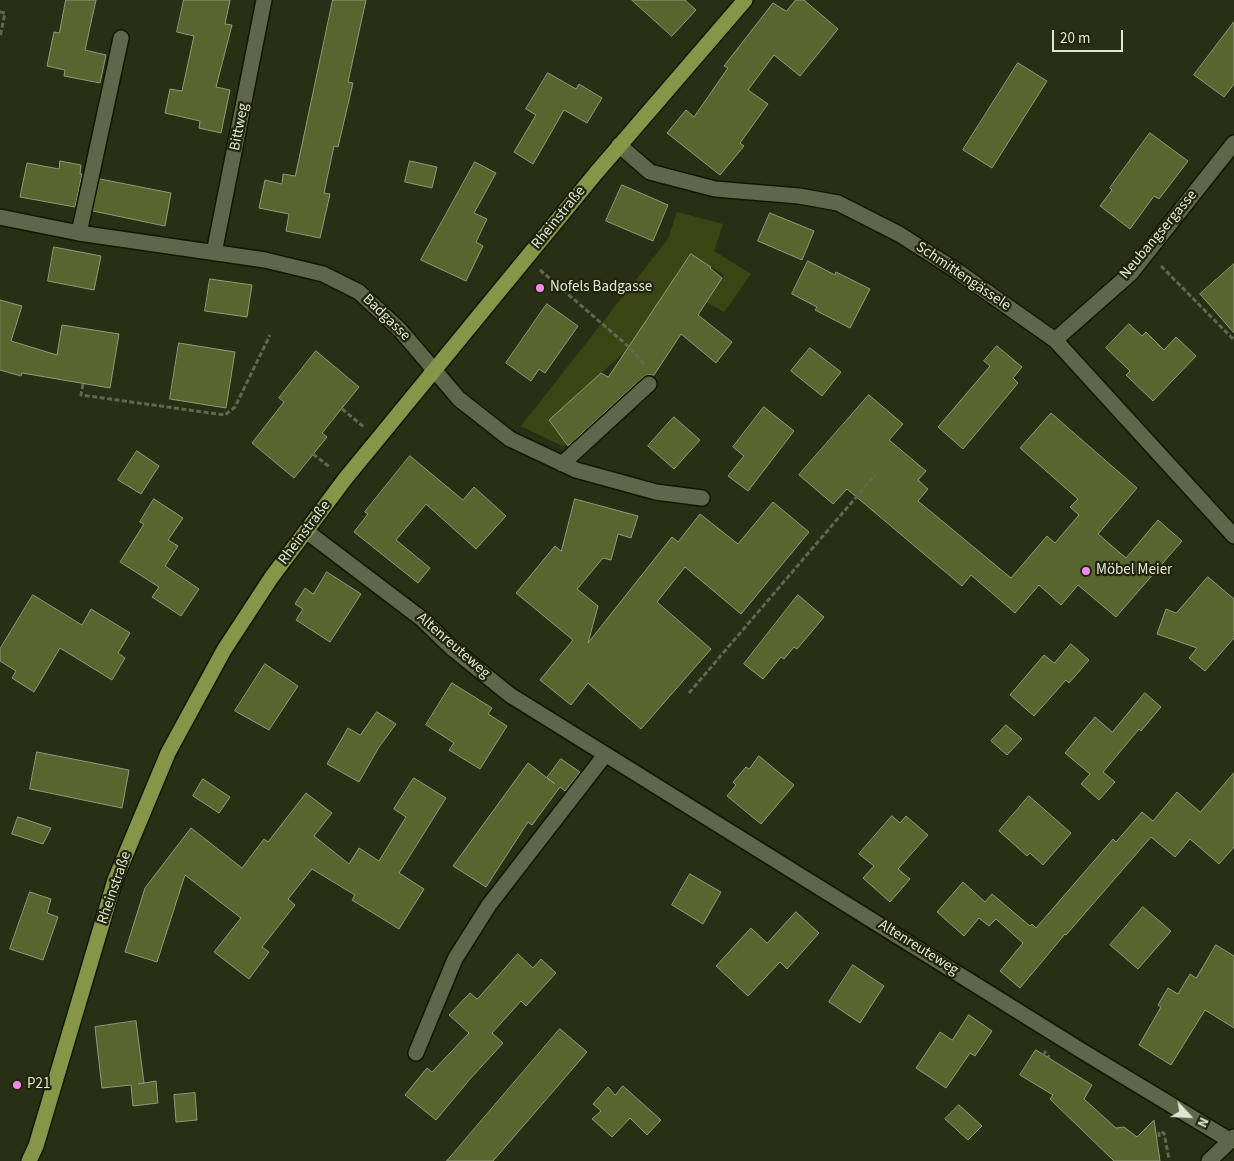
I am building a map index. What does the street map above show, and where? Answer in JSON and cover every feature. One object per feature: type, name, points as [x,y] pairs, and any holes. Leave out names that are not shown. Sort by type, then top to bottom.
[{"type":"main road","name":"Rheinstraße","points":[[29,1161],[44,1120],[116,880],[162,767],[196,699],[224,650],[271,578],[378,439],[619,145],[745,0]]},
{"type":"street","name":"Bittweg","points":[[214,253],[264,0]]},
{"type":"street","points":[[79,233],[121,38]]},
{"type":"street","name":"Neubangsergasse","points":[[1055,340],[1131,273],[1234,143]]},
{"type":"street","name":"Schmittengässele","points":[[619,145],[650,172],[715,189],[799,196],[838,203],[899,234],[957,271],[1055,340],[1234,536]]},
{"type":"street","name":"Badgasse","points":[[0,217],[79,233],[265,260],[320,273],[359,292],[400,330],[459,399],[510,439],[576,470],[656,492],[702,498]]},
{"type":"street","points":[[562,464],[650,378]]},
{"type":"street","name":"Altenreuteweg","points":[[306,531],[422,619],[454,649],[510,694],[1082,1051],[1232,1139]]},
{"type":"street","points":[[416,1054],[455,958],[489,905],[605,754]]},
{"type":"street","points":[[1209,1161],[1232,1139]]},
{"type":"path","points":[[0,12],[5,13],[0,37]]},
{"type":"path","points":[[1148,252],[1234,340]]},
{"type":"path","points":[[526,259],[629,347],[650,378]]},
{"type":"path","points":[[83,384],[81,396],[225,415],[235,408],[270,335]]},
{"type":"path","points":[[342,408],[378,439]]},
{"type":"path","points":[[689,693],[875,475]]},
{"type":"path","points":[[1159,1138],[1158,1132],[1164,1133],[1169,1160]]},
{"type":"green space","points":[[677,212],[723,224],[714,251],[751,274],[724,312],[706,302],[724,275],[691,254],[629,348],[549,420],[566,443],[564,447],[521,426],[668,239]]},
{"type":"building","points":[[66,0],[96,0],[85,50],[106,55],[100,83],[64,76],[65,70],[47,66],[54,32],[59,33]]},
{"type":"building","points":[[184,0],[230,0],[225,24],[232,25],[216,87],[230,90],[221,133],[199,128],[200,121],[165,113],[170,89],[182,91],[194,36],[177,32]]},
{"type":"building","points":[[333,0],[366,0],[348,82],[353,83],[338,147],[334,146],[324,193],[330,194],[320,238],[286,231],[289,214],[259,208],[265,180],[282,184],[283,174],[295,176]]},
{"type":"building","points":[[632,0],[685,0],[696,10],[672,36]]},
{"type":"building","points":[[796,0],[804,0],[838,29],[800,76],[774,55],[748,90],[768,104],[740,143],[744,146],[720,175],[667,133],[686,110],[694,117],[728,68],[724,66],[773,3],[786,11]]},
{"type":"building","points":[[1234,22],[1234,84],[1224,97],[1194,75]]},
{"type":"building","points":[[1018,63],[1047,81],[992,168],[963,150]]},
{"type":"building","points":[[548,73],[576,89],[579,84],[602,98],[587,123],[564,110],[533,164],[514,152],[536,115],[526,109]]},
{"type":"building","points":[[1150,133],[1188,161],[1159,199],[1154,196],[1130,229],[1100,206],[1112,190],[1110,188]]},
{"type":"building","points":[[60,161],[81,165],[80,174],[82,174],[75,207],[20,197],[27,163],[59,169]]},
{"type":"building","points":[[410,161],[437,167],[432,188],[405,182]]},
{"type":"building","points":[[475,162],[496,173],[474,213],[487,219],[476,242],[483,246],[466,281],[421,260]]},
{"type":"building","points":[[100,179],[171,193],[165,226],[93,211]]},
{"type":"building","points":[[622,185],[668,205],[653,241],[606,221]]},
{"type":"building","points":[[770,213],[814,231],[802,260],[758,241]]},
{"type":"building","points":[[54,247],[101,256],[94,290],[48,281]]},
{"type":"building","points":[[691,254],[711,267],[722,278],[698,315],[732,342],[716,363],[681,334],[654,375],[643,377],[568,446],[549,420],[601,373],[608,377]]},
{"type":"building","points":[[808,261],[835,275],[836,272],[870,289],[850,328],[815,310],[817,307],[792,294]]},
{"type":"building","points":[[1234,264],[1234,333],[1200,294]]},
{"type":"building","points":[[210,279],[252,285],[247,317],[205,311]]},
{"type":"building","points":[[0,300],[22,306],[11,341],[57,355],[62,325],[119,334],[110,388],[22,373],[21,376],[0,370]]},
{"type":"building","points":[[547,304],[578,326],[545,373],[539,369],[531,381],[506,363]]},
{"type":"building","points":[[1129,324],[1142,336],[1146,332],[1164,350],[1176,337],[1196,356],[1153,401],[1126,375],[1130,371],[1106,348]]},
{"type":"building","points":[[179,343],[235,352],[226,408],[170,399]]},
{"type":"building","points":[[997,346],[1022,367],[1013,378],[1018,383],[963,449],[938,427],[990,366],[984,361]]},
{"type":"building","points":[[810,348],[841,372],[822,396],[791,371]]},
{"type":"building","points":[[316,351],[359,387],[322,433],[327,437],[294,478],[252,443],[284,402],[279,398]]},
{"type":"building","points":[[869,395],[903,424],[889,440],[926,471],[918,480],[928,489],[918,501],[1011,578],[1047,536],[1055,543],[1079,515],[1070,507],[1078,499],[1020,448],[1051,413],[1137,488],[1098,534],[1126,558],[1158,520],[1182,541],[1116,617],[1078,585],[1061,605],[1039,585],[1015,613],[971,575],[962,586],[847,489],[833,504],[799,475]]},
{"type":"building","points":[[764,407],[794,431],[748,491],[728,476],[744,456],[733,447]]},
{"type":"building","points":[[674,417],[700,440],[674,469],[648,446]]},
{"type":"building","points":[[137,451],[159,466],[141,494],[118,480]]},
{"type":"building","points":[[410,456],[463,500],[474,487],[506,516],[476,549],[426,504],[396,540],[430,568],[418,583],[354,532],[368,514],[365,512]]},
{"type":"building","points":[[154,499],[183,518],[168,540],[178,546],[165,566],[199,589],[181,616],[152,597],[159,587],[120,562],[144,524],[140,522]]},
{"type":"building","points":[[575,499],[638,516],[631,538],[618,534],[611,560],[603,558],[577,589],[598,606],[588,643],[672,537],[678,542],[700,514],[738,544],[773,502],[809,532],[741,614],[685,567],[657,602],[711,649],[641,729],[588,683],[571,705],[540,680],[573,640],[516,593],[555,546],[561,551]]},
{"type":"building","points":[[327,572],[361,594],[330,642],[296,620],[303,609],[295,604],[305,588],[313,594]]},
{"type":"building","points":[[1208,577],[1234,599],[1234,638],[1205,671],[1189,658],[1197,648],[1157,634],[1166,609],[1176,613]]},
{"type":"building","points":[[33,595],[82,625],[91,609],[130,633],[118,653],[125,658],[112,680],[60,648],[34,692],[12,678],[16,671],[0,661],[0,649]]},
{"type":"building","points":[[798,595],[824,617],[797,649],[794,647],[784,659],[781,657],[763,679],[744,664]]},
{"type":"building","points":[[1071,644],[1089,660],[1069,683],[1066,680],[1034,716],[1010,695],[1044,655],[1054,663]]},
{"type":"building","points":[[265,664],[298,686],[269,730],[235,711]]},
{"type":"building","points":[[452,683],[492,708],[488,714],[507,726],[480,769],[449,750],[454,743],[426,725]]},
{"type":"building","points":[[1145,693],[1161,707],[1141,731],[1139,729],[1103,772],[1115,782],[1099,800],[1081,784],[1090,774],[1065,753],[1095,717],[1112,732]]},
{"type":"building","points":[[377,712],[396,724],[379,747],[359,782],[327,764],[348,728],[360,735]]},
{"type":"building","points":[[1006,725],[1022,739],[1007,755],[991,741]]},
{"type":"building","points":[[37,752],[129,770],[122,808],[30,789]]},
{"type":"building","points":[[759,756],[794,785],[761,824],[727,796],[736,785],[733,782],[746,767],[749,769]]},
{"type":"building","points":[[561,759],[580,772],[565,791],[560,787],[532,825],[528,822],[486,887],[453,866],[528,763],[547,778]]},
{"type":"building","points":[[1234,773],[1234,847],[1219,864],[1190,839],[1175,857],[1151,837],[1020,988],[1000,971],[1023,943],[996,919],[989,926],[979,918],[964,936],[937,912],[963,882],[985,902],[992,894],[1030,926],[1032,924],[1036,928],[1113,839],[1116,842],[1142,812],[1153,821],[1177,792],[1200,812]]},
{"type":"building","points":[[414,778],[446,798],[399,873],[424,889],[399,929],[352,900],[355,895],[312,869],[288,899],[295,905],[262,947],[269,952],[249,979],[214,952],[241,918],[185,875],[157,962],[125,952],[145,888],[191,828],[242,868],[264,839],[268,842],[306,793],[332,813],[314,836],[349,864],[359,848],[379,861],[406,817],[394,809]]},
{"type":"building","points":[[203,779],[230,797],[219,813],[193,796]]},
{"type":"building","points":[[1029,796],[1071,833],[1043,865],[1030,853],[1027,856],[999,831]]},
{"type":"building","points":[[892,816],[900,823],[906,816],[928,835],[898,869],[910,879],[890,902],[863,878],[874,866],[859,854]]},
{"type":"building","points":[[18,817],[51,828],[43,844],[12,834]]},
{"type":"building","points":[[690,874],[721,892],[703,924],[672,905]]},
{"type":"building","points":[[30,892],[51,899],[47,913],[58,917],[43,960],[10,949]]},
{"type":"building","points":[[1143,907],[1171,931],[1138,969],[1110,945]]},
{"type":"building","points":[[796,912],[819,933],[787,969],[780,962],[748,996],[716,966],[751,928],[767,943]]},
{"type":"building","points":[[1216,945],[1234,956],[1234,1028],[1205,1010],[1171,1065],[1139,1045],[1161,1007],[1158,1005],[1168,988],[1178,994],[1190,974],[1196,978]]},
{"type":"building","points":[[518,954],[533,968],[541,959],[556,973],[526,1006],[521,1001],[492,1033],[503,1043],[436,1120],[405,1095],[427,1068],[432,1072],[469,1033],[449,1015],[470,993],[477,999]]},
{"type":"building","points":[[853,965],[884,986],[860,1023],[829,1002]]},
{"type":"building","points":[[969,1015],[992,1031],[975,1056],[970,1053],[946,1088],[916,1068],[940,1032],[952,1040]]},
{"type":"building","points":[[136,1021],[144,1083],[156,1081],[158,1103],[133,1106],[131,1085],[102,1088],[95,1027]]},
{"type":"building","points":[[560,1029],[587,1052],[493,1161],[447,1161]]},
{"type":"building","points":[[1036,1050],[1092,1085],[1084,1099],[1116,1128],[1124,1127],[1137,1137],[1154,1120],[1160,1161],[1114,1161],[1050,1099],[1053,1095],[1020,1075]]},
{"type":"building","points":[[623,1086],[661,1120],[647,1135],[630,1118],[612,1137],[592,1119],[601,1111],[593,1104],[608,1087],[615,1095]]},
{"type":"building","points":[[195,1093],[197,1120],[176,1122],[174,1095]]},
{"type":"building","points":[[959,1105],[982,1126],[968,1140],[945,1119]]},
{"type":"place","name":"Nofels Badgasse","points":[[540,288]]},
{"type":"place","name":"Möbel Meier","points":[[1086,571]]},
{"type":"place","name":"P21","points":[[17,1085]]}]
